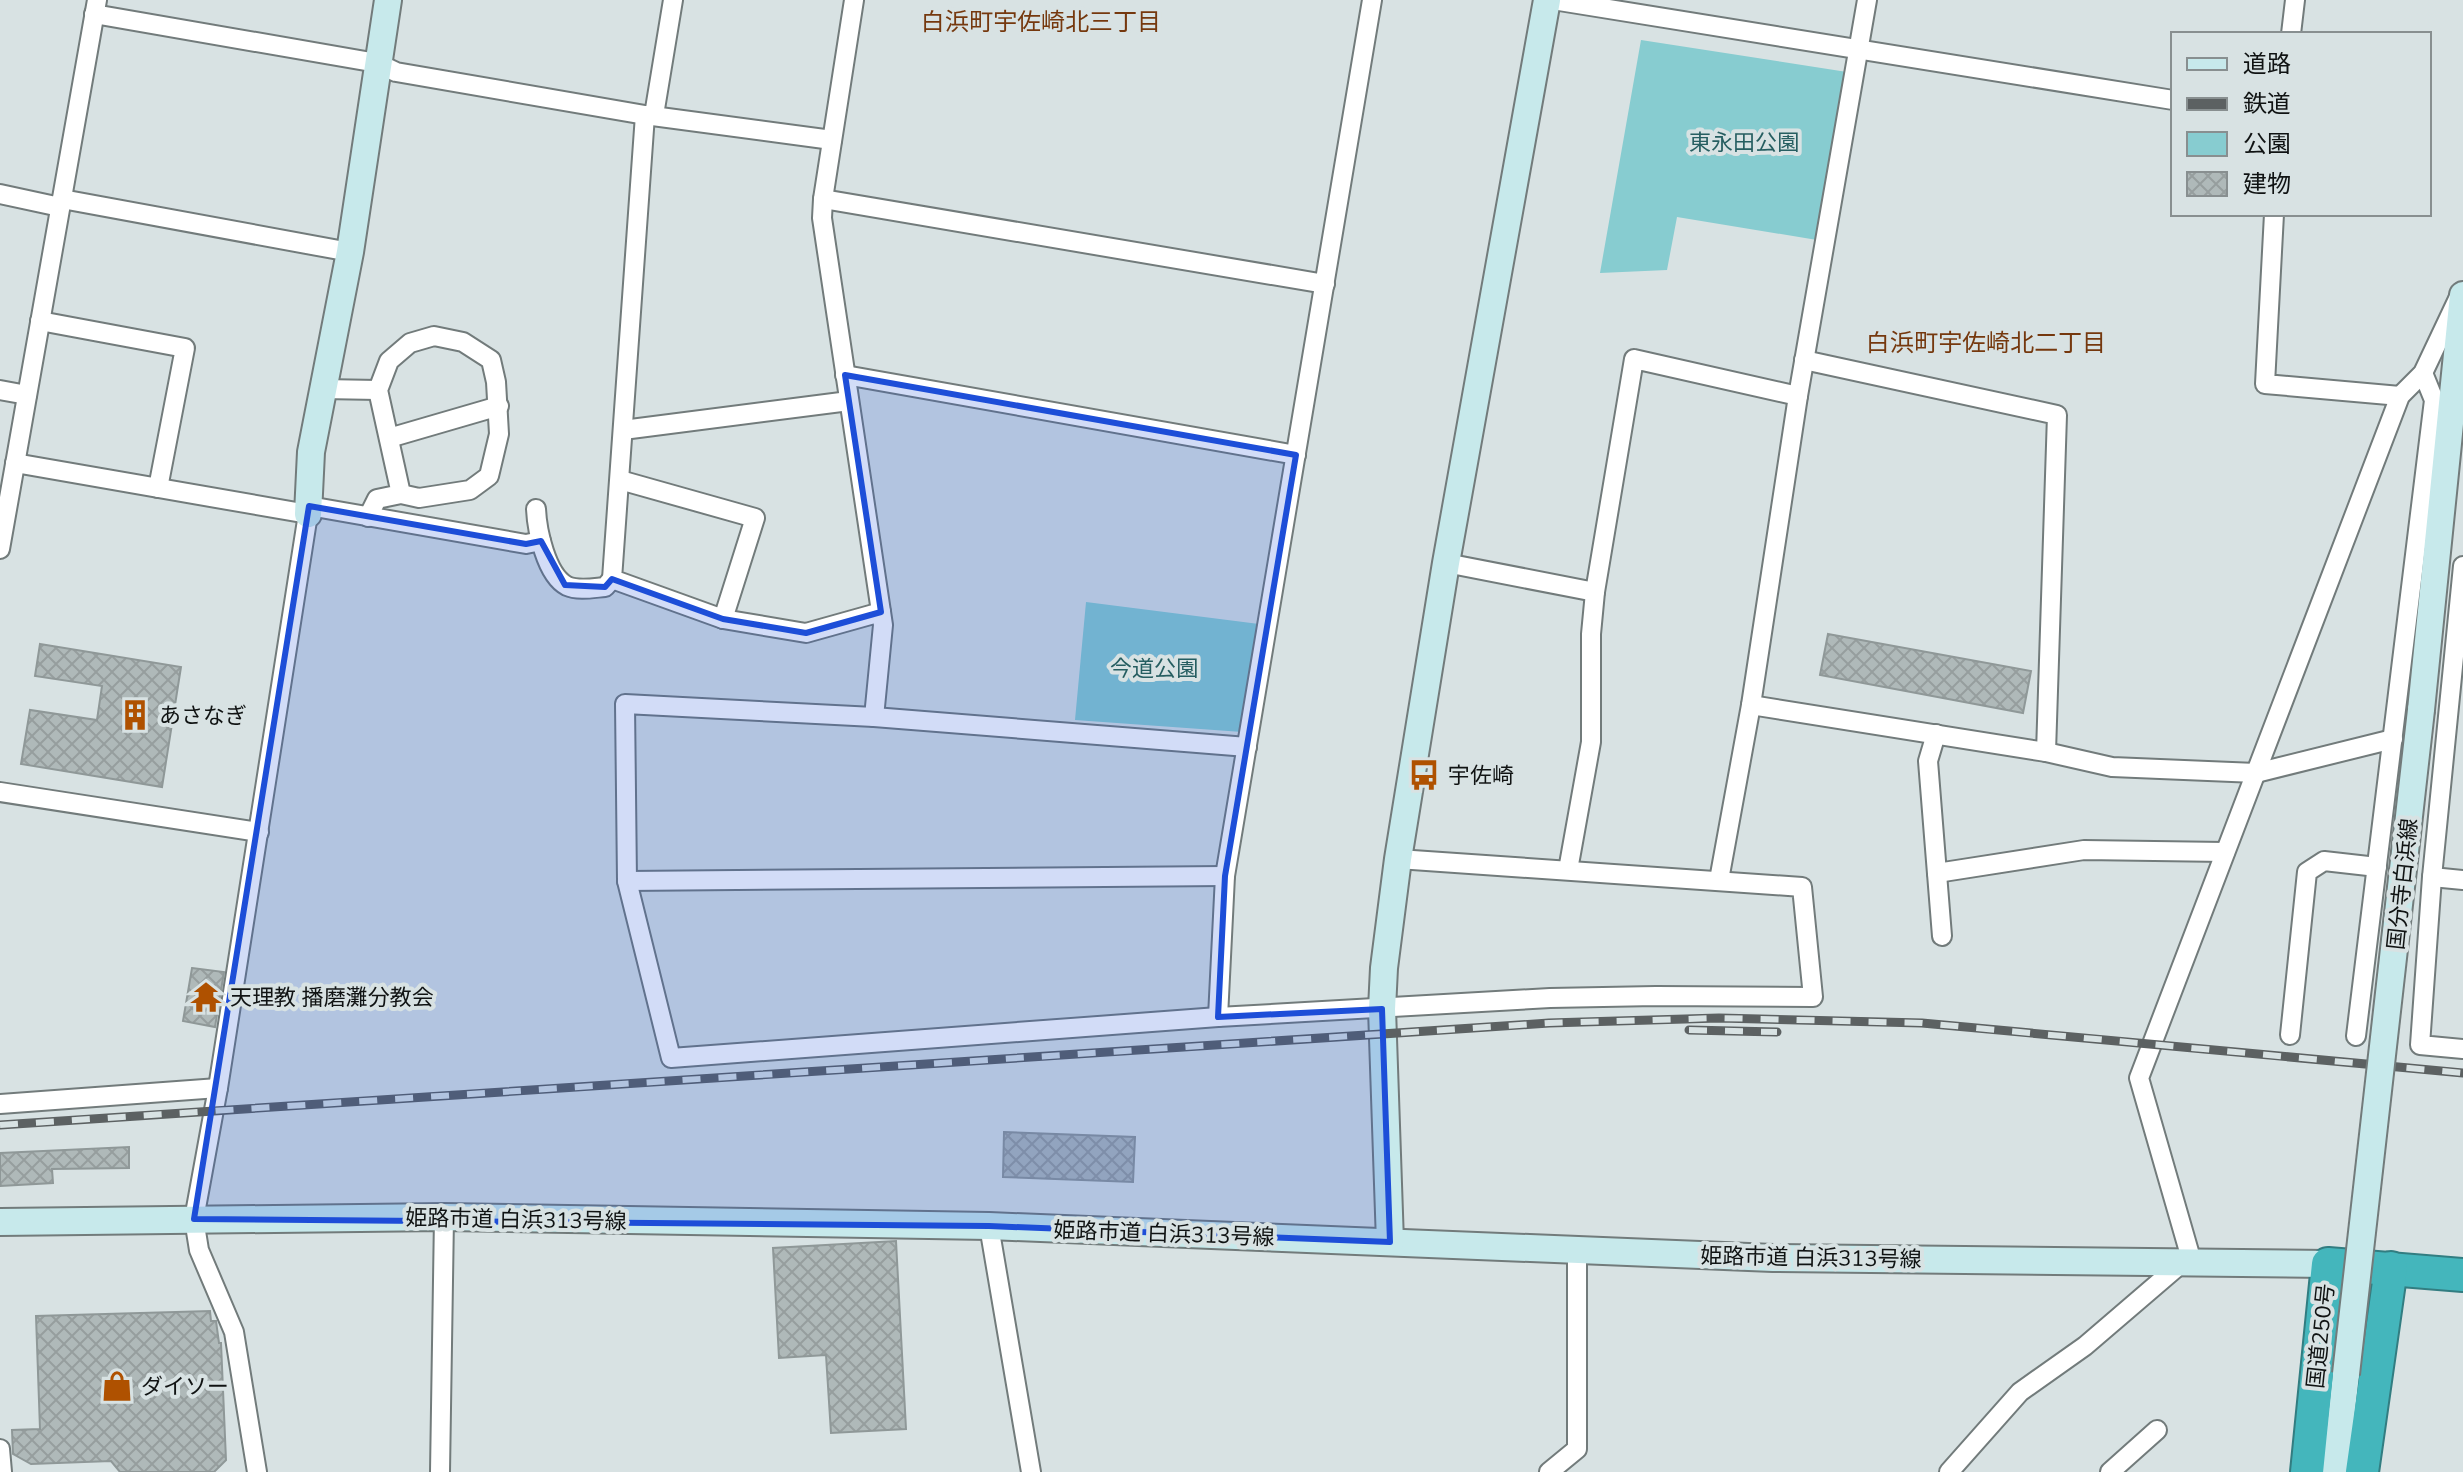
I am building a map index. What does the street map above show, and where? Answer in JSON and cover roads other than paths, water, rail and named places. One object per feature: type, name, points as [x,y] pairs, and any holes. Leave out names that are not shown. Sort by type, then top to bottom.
[{"type":"highway","name":"国道250号","points":[[2307,1472],[2328,1264],[2463,1275]]},
{"type":"highway","points":[[2362,1472],[2391,1268]]},
{"type":"street","points":[[257,1472],[234,1332],[199,1250],[194,1219],[259,832],[308,510],[311,452],[350,252],[388,0]]},
{"type":"street","points":[[536,509],[541,541],[553,571],[565,585],[582,589],[605,587],[612,579],[650,115],[673,0]]},
{"type":"street","points":[[854,0],[822,218],[883,625],[874,717]]},
{"type":"street","points":[[1218,1017],[1225,876],[1372,0]]},
{"type":"street","points":[[1390,1242],[1382,1009],[1398,859],[1446,563],[1550,0],[2171,100]]},
{"type":"street","points":[[1719,880],[1751,705],[1798,396],[1867,0]]},
{"type":"street","points":[[2291,32],[2295,0]]},
{"type":"street","points":[[0,549],[96,7],[377,63],[396,72],[650,115],[832,140]]},
{"type":"street","points":[[0,194],[350,252]]},
{"type":"street","points":[[823,199],[1325,284]]},
{"type":"street","points":[[2274,216],[2265,384],[2400,396]]},
{"type":"street","points":[[1949,1472],[2020,1392],[2085,1346],[2187,1262],[2139,1078],[2400,396],[2423,373],[2463,293]]},
{"type":"street","name":"国分寺白浜線","points":[[2335,1472],[2421,710],[2463,293]]},
{"type":"street","points":[[40,321],[185,348],[158,488]]},
{"type":"street","points":[[368,517],[377,499],[401,494],[419,498],[470,490],[489,476],[499,434],[499,406],[491,360],[463,342],[434,336],[410,343],[389,361],[378,390],[401,494]]},
{"type":"street","points":[[1568,870],[1591,742],[1591,634],[1595,592],[1634,359],[1798,396]]},
{"type":"street","points":[[1804,360],[2057,415],[2046,752]]},
{"type":"street","points":[[2356,1036],[2434,400],[2423,373]]},
{"type":"street","points":[[845,375],[1296,455]]},
{"type":"street","points":[[323,389],[378,390]]},
{"type":"street","points":[[0,390],[27,395]]},
{"type":"street","points":[[623,430],[849,401]]},
{"type":"street","points":[[389,438],[499,406]]},
{"type":"street","points":[[15,463],[526,544],[541,541]]},
{"type":"street","points":[[620,480],[755,518],[723,619]]},
{"type":"street","points":[[1446,563],[1595,592]]},
{"type":"street","points":[[2463,566],[2432,877],[2420,1045],[2463,1049]]},
{"type":"street","points":[[612,579],[723,619],[806,633],[881,612]]},
{"type":"street","points":[[1247,747],[874,717],[625,704],[627,881],[671,1058],[1218,1017],[1550,998],[1813,997],[1802,887],[1398,859]]},
{"type":"street","points":[[1751,705],[2046,752],[2112,767],[2256,773],[2393,739]]},
{"type":"street","points":[[1936,734],[1928,761],[1942,936]]},
{"type":"street","points":[[0,792],[259,832]]},
{"type":"street","points":[[1937,873],[2084,850],[2225,852]]},
{"type":"street","points":[[2290,1035],[2307,872],[2324,861],[2377,867]]},
{"type":"street","points":[[627,881],[1225,876]]},
{"type":"street","points":[[2432,877],[2463,880]]},
{"type":"street","points":[[0,1104],[218,1088]]},
{"type":"street","points":[[440,1472],[444,1217]]},
{"type":"street","name":"姫路市道 白浜313号線","points":[[0,1222],[444,1217],[989,1226],[1773,1258],[2328,1264]]},
{"type":"street","points":[[989,1226],[1031,1472]]},
{"type":"street","points":[[1549,1472],[1577,1449],[1577,1250]]},
{"type":"street","points":[[2110,1472],[2157,1430]]},
{"type":"street","points":[[0,1449],[2,1472]]},
{"type":"railway","points":[[0,1125],[1549,1023],[1719,1018],[1922,1023],[2463,1073]]},
{"type":"railway","points":[[1689,1030],[1777,1032]]},
{"type":"place","name":"あさなぎ","points":[[135,715]]},
{"type":"place","name":"宇佐崎","points":[[1424,775]]},
{"type":"place","name":"天理教 播磨灘分教会","points":[[206,997]]},
{"type":"place","name":"ダイソー","points":[[117,1386]]},
{"type":"district","name":"白浜町宇佐崎北三丁目","points":[[1041,22]]},
{"type":"district","name":"白浜町宇佐崎北二丁目","points":[[1986,343]]},
{"type":"park label","name":"東永田公園","points":[[1744,142]]},
{"type":"park label","name":"今道公園","points":[[1154,668]]}]
